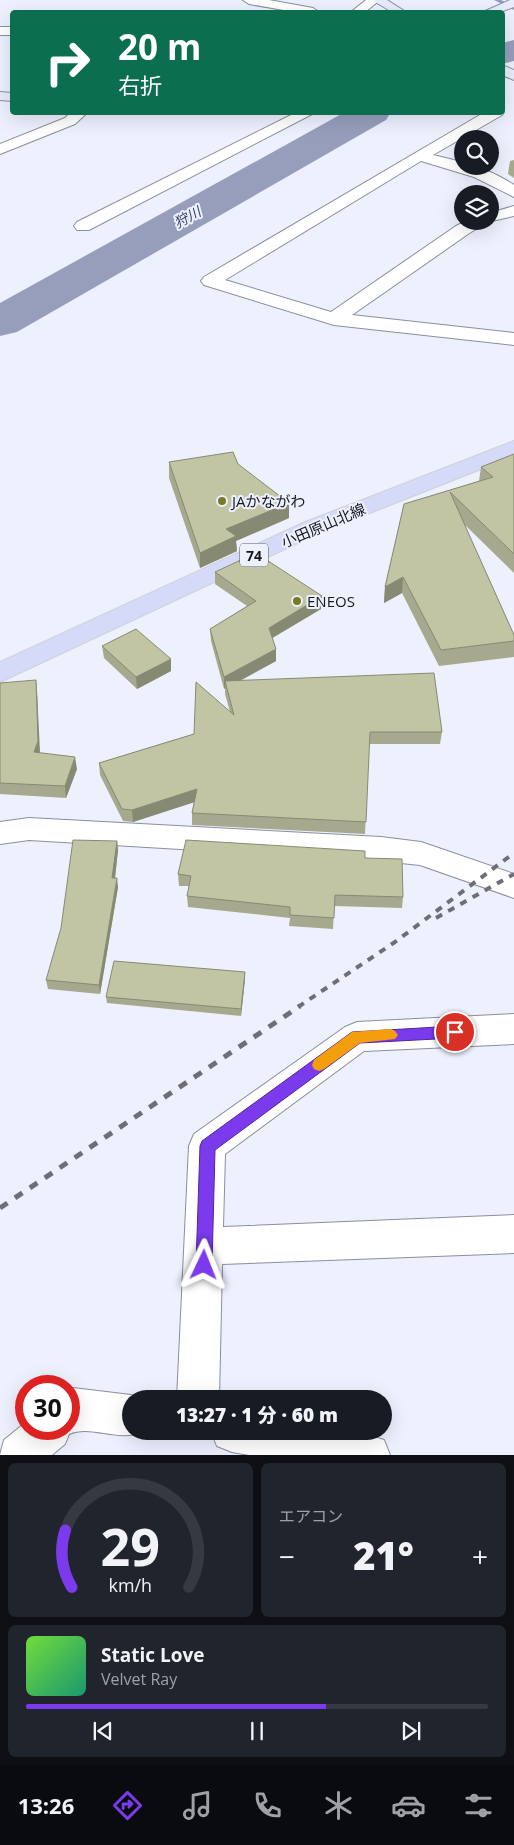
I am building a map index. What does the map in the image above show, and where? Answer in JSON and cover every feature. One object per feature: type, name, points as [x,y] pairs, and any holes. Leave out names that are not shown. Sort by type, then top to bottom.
[{"type":"main road","points":[[378,0],[396,10]]},
{"type":"main road","points":[[495,10],[514,3]]},
{"type":"main road","name":"小田原山北線","points":[[0,673],[311,528],[514,448]]},
{"type":"street","points":[[248,0],[302,10]]},
{"type":"street","points":[[360,10],[374,0]]},
{"type":"street","points":[[0,149],[70,120],[77,115]]},
{"type":"street","points":[[84,226],[303,115]]},
{"type":"street","points":[[493,115],[419,156],[210,281],[334,319],[514,339]]},
{"type":"street","points":[[419,156],[478,171],[493,178],[514,192]]},
{"type":"street","points":[[499,215],[514,211]]},
{"type":"street","points":[[334,319],[462,230]]},
{"type":"street","points":[[0,833],[29,829],[381,849],[421,854],[514,886]]},
{"type":"street","points":[[198,1390],[208,1146],[357,1037],[514,1029]]},
{"type":"street","points":[[205,1246],[514,1234]]},
{"type":"street","points":[[80,1410],[122,1415]]},
{"type":"street","points":[[18,1455],[36,1440]]},
{"type":"street","points":[[283,1440],[369,1455]]},
{"type":"building","name":"JAかながわ","points":[[233,452],[238,464],[289,503],[226,529],[236,536],[200,553],[169,462]]},
{"type":"building","points":[[514,454],[514,554],[450,492],[514,635],[514,641],[441,650],[403,577],[385,587],[404,504],[493,477],[481,467]]},
{"type":"building","points":[[256,553],[322,596],[269,628],[276,649],[224,677],[210,629],[256,601],[215,572]]},
{"type":"building","points":[[136,629],[171,659],[136,677],[102,646]]},
{"type":"building","points":[[434,673],[442,732],[370,732],[366,822],[192,813],[197,789],[132,810],[122,809],[99,763],[194,734],[196,682],[234,715],[225,681]]},
{"type":"building","points":[[36,680],[38,741],[34,752],[75,757],[65,786],[0,783],[0,683]]},
{"type":"building","points":[[73,840],[117,841],[112,878],[117,878],[99,985],[46,980],[61,928]]},
{"type":"building","points":[[186,840],[365,851],[365,858],[402,859],[403,897],[335,895],[334,918],[290,915],[290,907],[187,896],[191,876],[178,874]]},
{"type":"building","points":[[114,961],[245,972],[241,1009],[106,997]]},
{"type":"waterway","points":[[497,0],[514,8]]},
{"type":"waterway","name":"狩川","points":[[505,53],[514,50]]},
{"type":"waterway","name":"狩川","points":[[0,322],[368,115]]},
{"type":"railway","points":[[298,1007],[395,942],[514,853]]},
{"type":"railway","points":[[436,918],[514,874]]},
{"type":"railway","points":[[0,1208],[300,1006]]},
{"type":"slow traffic","points":[[319,1065],[357,1037],[391,1035]]},
{"type":"place","name":"JAかながわ","points":[[222,501]]},
{"type":"place","name":"ENEOS","points":[[297,601]]},
{"type":"route","points":[[204,1265],[208,1146],[357,1037],[455,1032]]}]
